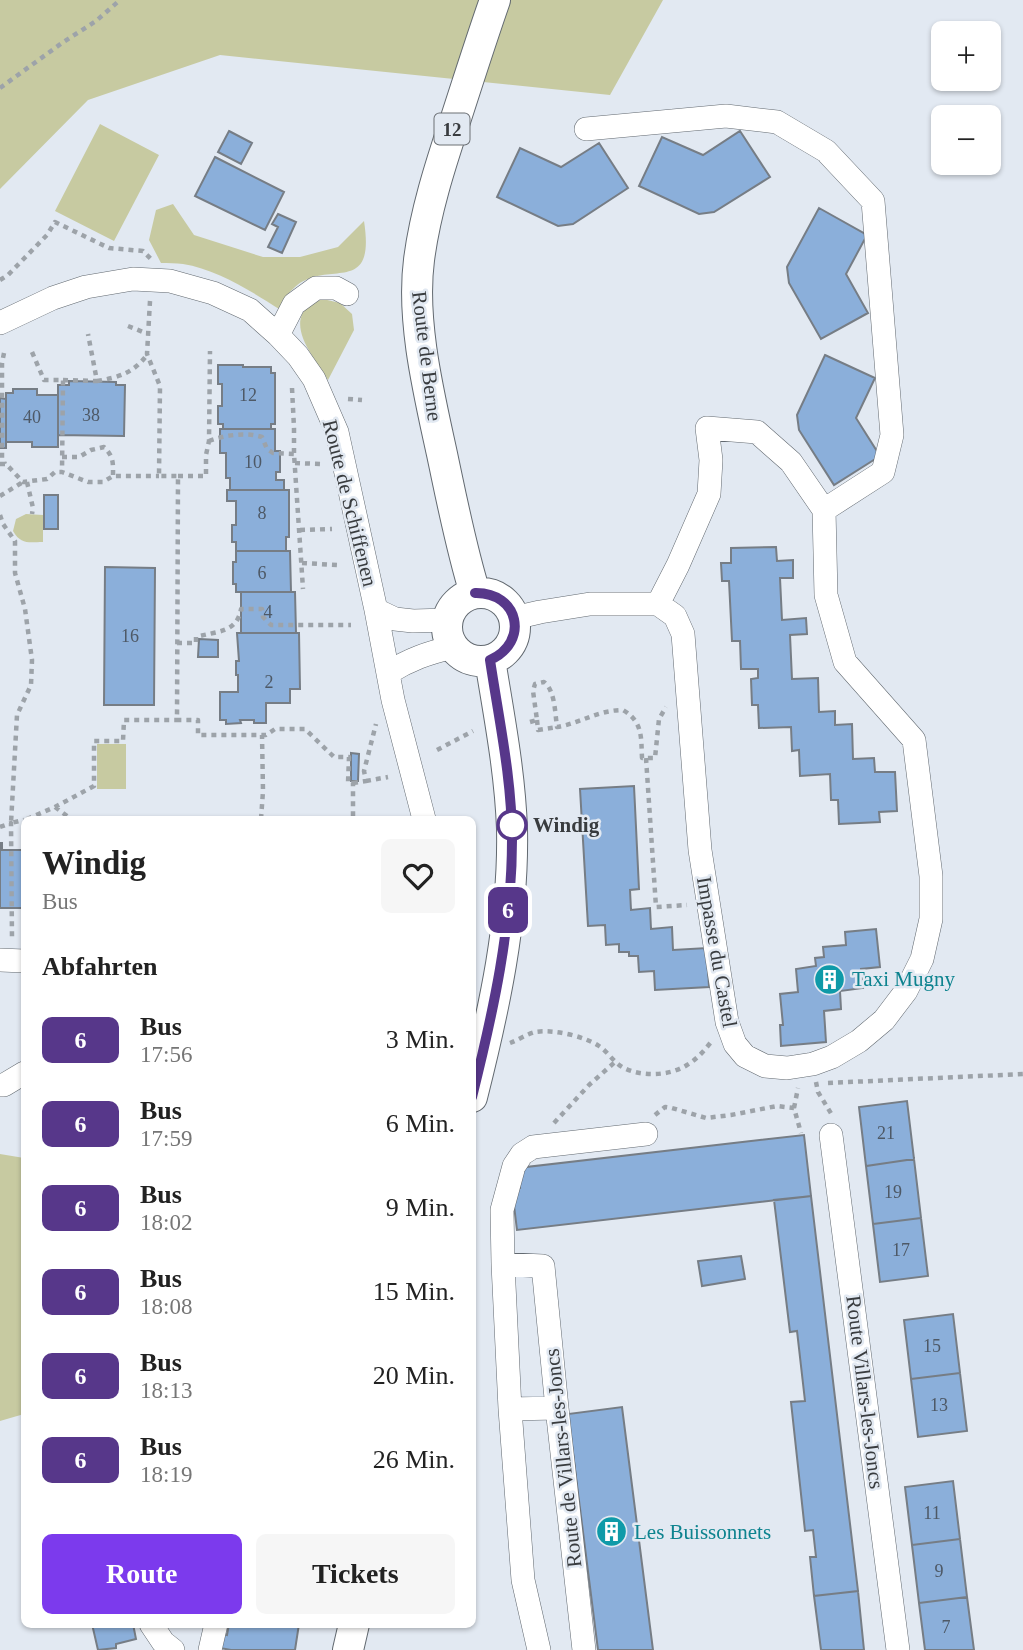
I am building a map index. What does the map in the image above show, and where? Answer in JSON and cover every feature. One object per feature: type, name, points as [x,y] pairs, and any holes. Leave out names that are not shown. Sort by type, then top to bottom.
[{"type":"main road","name":"Route de Berne","points":[[475,593],[464,556],[426,379],[417,292],[419,261],[442,159],[495,0]]},
{"type":"main road","points":[[475,593],[485,593],[504,601],[514,618],[513,639],[508,648],[500,656],[490,660],[470,659],[461,654],[451,633],[451,611],[457,603],[475,593]]},
{"type":"main road","points":[[476,1079],[498,980],[507,916],[512,842],[507,764],[490,660]]},
{"type":"main road","points":[[348,1650],[353,1628]]},
{"type":"street","points":[[514,618],[590,604],[658,604],[709,494],[711,460],[707,428],[757,432],[790,462],[824,510],[883,472],[892,435],[873,201],[826,151],[777,122],[726,116],[586,129]]},
{"type":"street","name":"Route de Schiffenen","points":[[0,323],[54,298],[86,287],[133,279],[170,281],[213,293],[250,310],[298,356],[314,379],[337,432],[393,700],[423,816]]},
{"type":"street","points":[[278,335],[294,303],[316,288],[336,288],[346,294]]},
{"type":"street","name":"Impasse du Castel","points":[[658,604],[675,616],[683,634],[700,850],[698,903],[727,1022],[735,1044],[745,1056],[765,1066],[815,1074],[832,1057],[859,1041],[884,1020],[906,991],[922,959],[931,919],[931,876],[915,740],[845,663],[826,595],[824,510]]},
{"type":"street","name":"Route de Schiffenen","points":[[376,610],[395,619],[412,621],[451,633]]},
{"type":"street","points":[[388,673],[420,656],[451,633]]},
{"type":"street","points":[[0,1085],[21,1075]]},
{"type":"street","name":"Route Villars-les-Joncs","points":[[835,1130],[898,1650]]},
{"type":"street","points":[[539,1650],[523,1580],[510,1409],[502,1210],[514,1166],[522,1154],[533,1147],[646,1134]]},
{"type":"street","name":"Route de Villars-les-Joncs","points":[[503,1264],[543,1266],[584,1650]]},
{"type":"street","points":[[510,1409],[557,1408]]},
{"type":"street","points":[[154,1628],[163,1642],[173,1650]]},
{"type":"street","points":[[210,1650],[215,1628]]},
{"type":"path","points":[[0,88],[96,21],[120,0]]},
{"type":"path","points":[[0,280],[47,234],[55,222],[109,248],[144,251],[152,264]]},
{"type":"path","points":[[150,293],[147,354],[160,386],[159,476]]},
{"type":"path","points":[[128,326],[148,334]]},
{"type":"path","points":[[88,334],[97,381]]},
{"type":"path","points":[[0,496],[25,482],[47,479],[55,472],[88,482],[103,482],[113,476],[206,476],[210,351]]},
{"type":"path","points":[[32,352],[44,380],[97,381],[114,378],[137,367],[147,354]]},
{"type":"path","points":[[4,354],[3,464],[25,482],[33,508],[32,514]]},
{"type":"path","points":[[62,472],[63,380]]},
{"type":"path","points":[[292,386],[303,589]]},
{"type":"path","points":[[348,399],[362,400]]},
{"type":"path","points":[[209,441],[222,436],[256,435],[262,437],[267,449],[273,453],[294,454]]},
{"type":"path","points":[[62,457],[79,457],[104,447],[113,461],[113,476]]},
{"type":"path","points":[[295,463],[320,464]]},
{"type":"path","points":[[177,720],[178,476]]},
{"type":"path","points":[[0,515],[15,541],[15,573],[25,609],[32,660],[31,685],[17,715],[11,823],[12,961]]},
{"type":"path","points":[[300,530],[332,529]]},
{"type":"path","points":[[302,563],[337,565]]},
{"type":"path","points":[[177,643],[196,643],[196,637],[233,627],[239,619],[241,609],[262,609],[263,617],[271,625],[351,625]]},
{"type":"path","points":[[557,727],[548,686],[544,682],[535,684],[533,691],[538,730],[570,725],[597,713],[623,710],[637,721],[642,758],[655,758],[660,719],[670,701]]},
{"type":"path","points":[[366,781],[364,771],[377,719]]},
{"type":"path","points":[[35,816],[94,786],[94,741],[123,741],[124,720],[198,720],[198,735],[266,735],[275,729],[306,729],[334,757],[349,757],[348,783],[388,777]]},
{"type":"path","points":[[530,722],[537,720]]},
{"type":"path","points":[[437,750],[473,731]]},
{"type":"path","points":[[261,816],[262,735]]},
{"type":"path","points":[[646,758],[656,907],[698,903]]},
{"type":"path","points":[[353,783],[353,816]]},
{"type":"path","points":[[54,807],[67,816]]},
{"type":"path","points":[[0,827],[21,821]]},
{"type":"path","points":[[506,1045],[536,1032],[563,1033],[600,1046],[622,1067],[635,1072],[654,1074],[672,1072],[686,1066],[702,1053],[727,1022]]},
{"type":"path","points":[[533,1147],[589,1085],[615,1062]]},
{"type":"path","points":[[815,1074],[818,1092],[835,1130]]},
{"type":"path","points":[[801,1133],[794,1108],[799,1085],[815,1074],[1023,1074]]},
{"type":"path","points":[[646,1134],[648,1121],[665,1107],[706,1118],[777,1106],[794,1108]]},
{"type":"green space","points":[[0,0],[663,0],[610,95],[220,55],[88,100],[0,189]]},
{"type":"green space","points":[[100,124],[159,155],[114,241],[55,211]]},
{"type":"green space","points":[[173,204],[194,235],[263,257],[300,257],[338,247],[364,221],[366,245],[363,260],[356,268],[346,272],[308,279],[292,289],[279,309],[245,288],[208,271],[183,264],[161,263],[149,240],[156,210]]},
{"type":"green space","points":[[323,299],[340,303],[352,314],[354,330],[328,380],[305,343],[300,324],[302,314],[308,306]]},
{"type":"green space","points":[[26,514],[43,515],[43,542],[22,541],[13,531],[16,519]]},
{"type":"green space","points":[[97,744],[126,744],[126,789],[97,789]]},
{"type":"green space","points":[[0,1154],[21,1158],[21,1415],[0,1421]]},
{"type":"building","points":[[229,131],[252,143],[241,164],[218,152]]},
{"type":"building","points":[[740,131],[770,177],[714,212],[699,214],[639,186],[662,137],[703,155]]},
{"type":"building","points":[[599,143],[628,188],[573,224],[558,226],[497,197],[520,148],[561,167]]},
{"type":"building","points":[[215,157],[284,192],[265,230],[195,196]]},
{"type":"building","points":[[819,208],[867,235],[846,274],[868,313],[821,339],[789,283],[787,267]]},
{"type":"building","points":[[278,214],[296,222],[282,253],[268,247],[278,227],[272,224]]},
{"type":"building","points":[[825,355],[875,378],[856,418],[880,456],[834,485],[799,430],[797,415]]},
{"type":"building","points":[[218,365],[271,367],[271,373],[275,373],[275,424],[271,424],[271,429],[223,429],[223,424],[218,424],[218,406],[222,406],[222,384],[218,384]]},
{"type":"building","points":[[69,381],[116,382],[116,385],[125,385],[124,436],[58,435],[58,385],[69,385]]},
{"type":"building","points":[[13,389],[37,389],[37,395],[58,395],[58,447],[32,447],[32,442],[6,442],[6,393],[13,393]]},
{"type":"building","points":[[0,398],[6,399],[6,448],[0,448]]},
{"type":"building","points":[[220,429],[275,429],[275,451],[280,451],[280,472],[276,472],[276,480],[284,480],[284,490],[230,490],[230,478],[226,478],[226,453],[220,453]]},
{"type":"building","points":[[227,490],[289,490],[289,537],[286,537],[286,551],[236,551],[236,542],[232,542],[232,525],[236,525],[236,501],[227,501]]},
{"type":"building","points":[[44,495],[58,495],[58,529],[44,529]]},
{"type":"building","points":[[776,547],[777,561],[793,560],[793,578],[780,578],[782,620],[806,618],[807,634],[790,635],[792,679],[818,678],[819,712],[835,711],[835,725],[852,724],[853,759],[874,758],[875,772],[895,772],[897,811],[879,812],[880,822],[839,824],[838,800],[831,800],[830,774],[800,776],[799,750],[792,751],[791,727],[759,728],[758,705],[752,705],[751,679],[758,678],[758,669],[741,669],[740,641],[732,641],[729,581],[722,581],[721,563],[731,563],[731,548]]},
{"type":"building","points":[[236,551],[290,551],[291,592],[236,592],[236,584],[233,584],[233,562],[236,562]]},
{"type":"building","points":[[105,567],[155,568],[154,705],[104,705]]},
{"type":"building","points":[[241,592],[295,592],[296,633],[241,633]]},
{"type":"building","points":[[237,633],[299,633],[300,689],[290,689],[290,703],[266,703],[266,723],[240,720],[241,723],[226,724],[226,720],[220,720],[220,692],[238,692]]},
{"type":"building","points":[[199,639],[218,640],[218,657],[198,657]]},
{"type":"building","points":[[351,753],[359,754],[358,781],[351,781]]},
{"type":"building","points":[[634,786],[639,889],[630,890],[631,910],[650,908],[651,929],[672,927],[673,950],[707,948],[709,987],[655,990],[654,971],[639,972],[638,956],[619,952],[619,944],[606,945],[605,925],[588,926],[580,789]]},
{"type":"building","points":[[2,843],[2,850],[21,850],[21,908],[0,908]]},
{"type":"building","name":"Taxi Mugny","points":[[876,929],[880,967],[861,969],[863,988],[840,991],[841,1009],[824,1011],[826,1042],[781,1046],[780,1025],[783,1025],[780,994],[798,992],[796,969],[816,966],[815,958],[824,957],[823,947],[846,945],[845,932]]},
{"type":"building","points":[[907,1101],[914,1159],[866,1166],[859,1107]]},
{"type":"building","points":[[804,1135],[811,1196],[517,1230],[512,1189],[520,1188],[518,1168]]},
{"type":"building","points":[[914,1159],[921,1218],[873,1224],[866,1166]]},
{"type":"building","points":[[811,1196],[858,1591],[814,1596],[810,1557],[816,1557],[813,1530],[805,1531],[791,1402],[805,1401],[797,1331],[790,1332],[774,1200]]},
{"type":"building","points":[[921,1218],[928,1276],[880,1282],[873,1224]]},
{"type":"building","points":[[741,1256],[745,1279],[702,1286],[698,1261]]},
{"type":"building","points":[[953,1314],[960,1373],[911,1379],[904,1320]]},
{"type":"building","points":[[960,1373],[967,1431],[918,1437],[911,1379]]},
{"type":"building","name":"Les Buissonnets","points":[[622,1407],[653,1650],[598,1650],[568,1414]]},
{"type":"building","points":[[953,1481],[960,1539],[912,1545],[905,1487]]},
{"type":"building","points":[[960,1539],[967,1597],[919,1603],[912,1545]]},
{"type":"building","points":[[858,1591],[864,1650],[821,1650],[814,1596]]},
{"type":"building","points":[[967,1597],[974,1650],[925,1650],[919,1603]]},
{"type":"building","points":[[93,1628],[134,1628],[136,1639],[116,1644],[116,1648],[98,1650]]},
{"type":"building","points":[[228,1628],[298,1628],[295,1650],[220,1648],[222,1634],[227,1635]]},
{"type":"bus line","name":"6","points":[[475,593],[485,593],[504,601],[514,618],[515,629],[508,648],[500,656],[490,660],[507,764],[512,842],[507,916],[498,980],[476,1082]]},
{"type":"place","name":"Windig","points":[[512,825]]},
{"type":"place","name":"Taxi Mugny","points":[[829,979]]},
{"type":"place","name":"Les Buissonnets","points":[[611,1532]]}]
